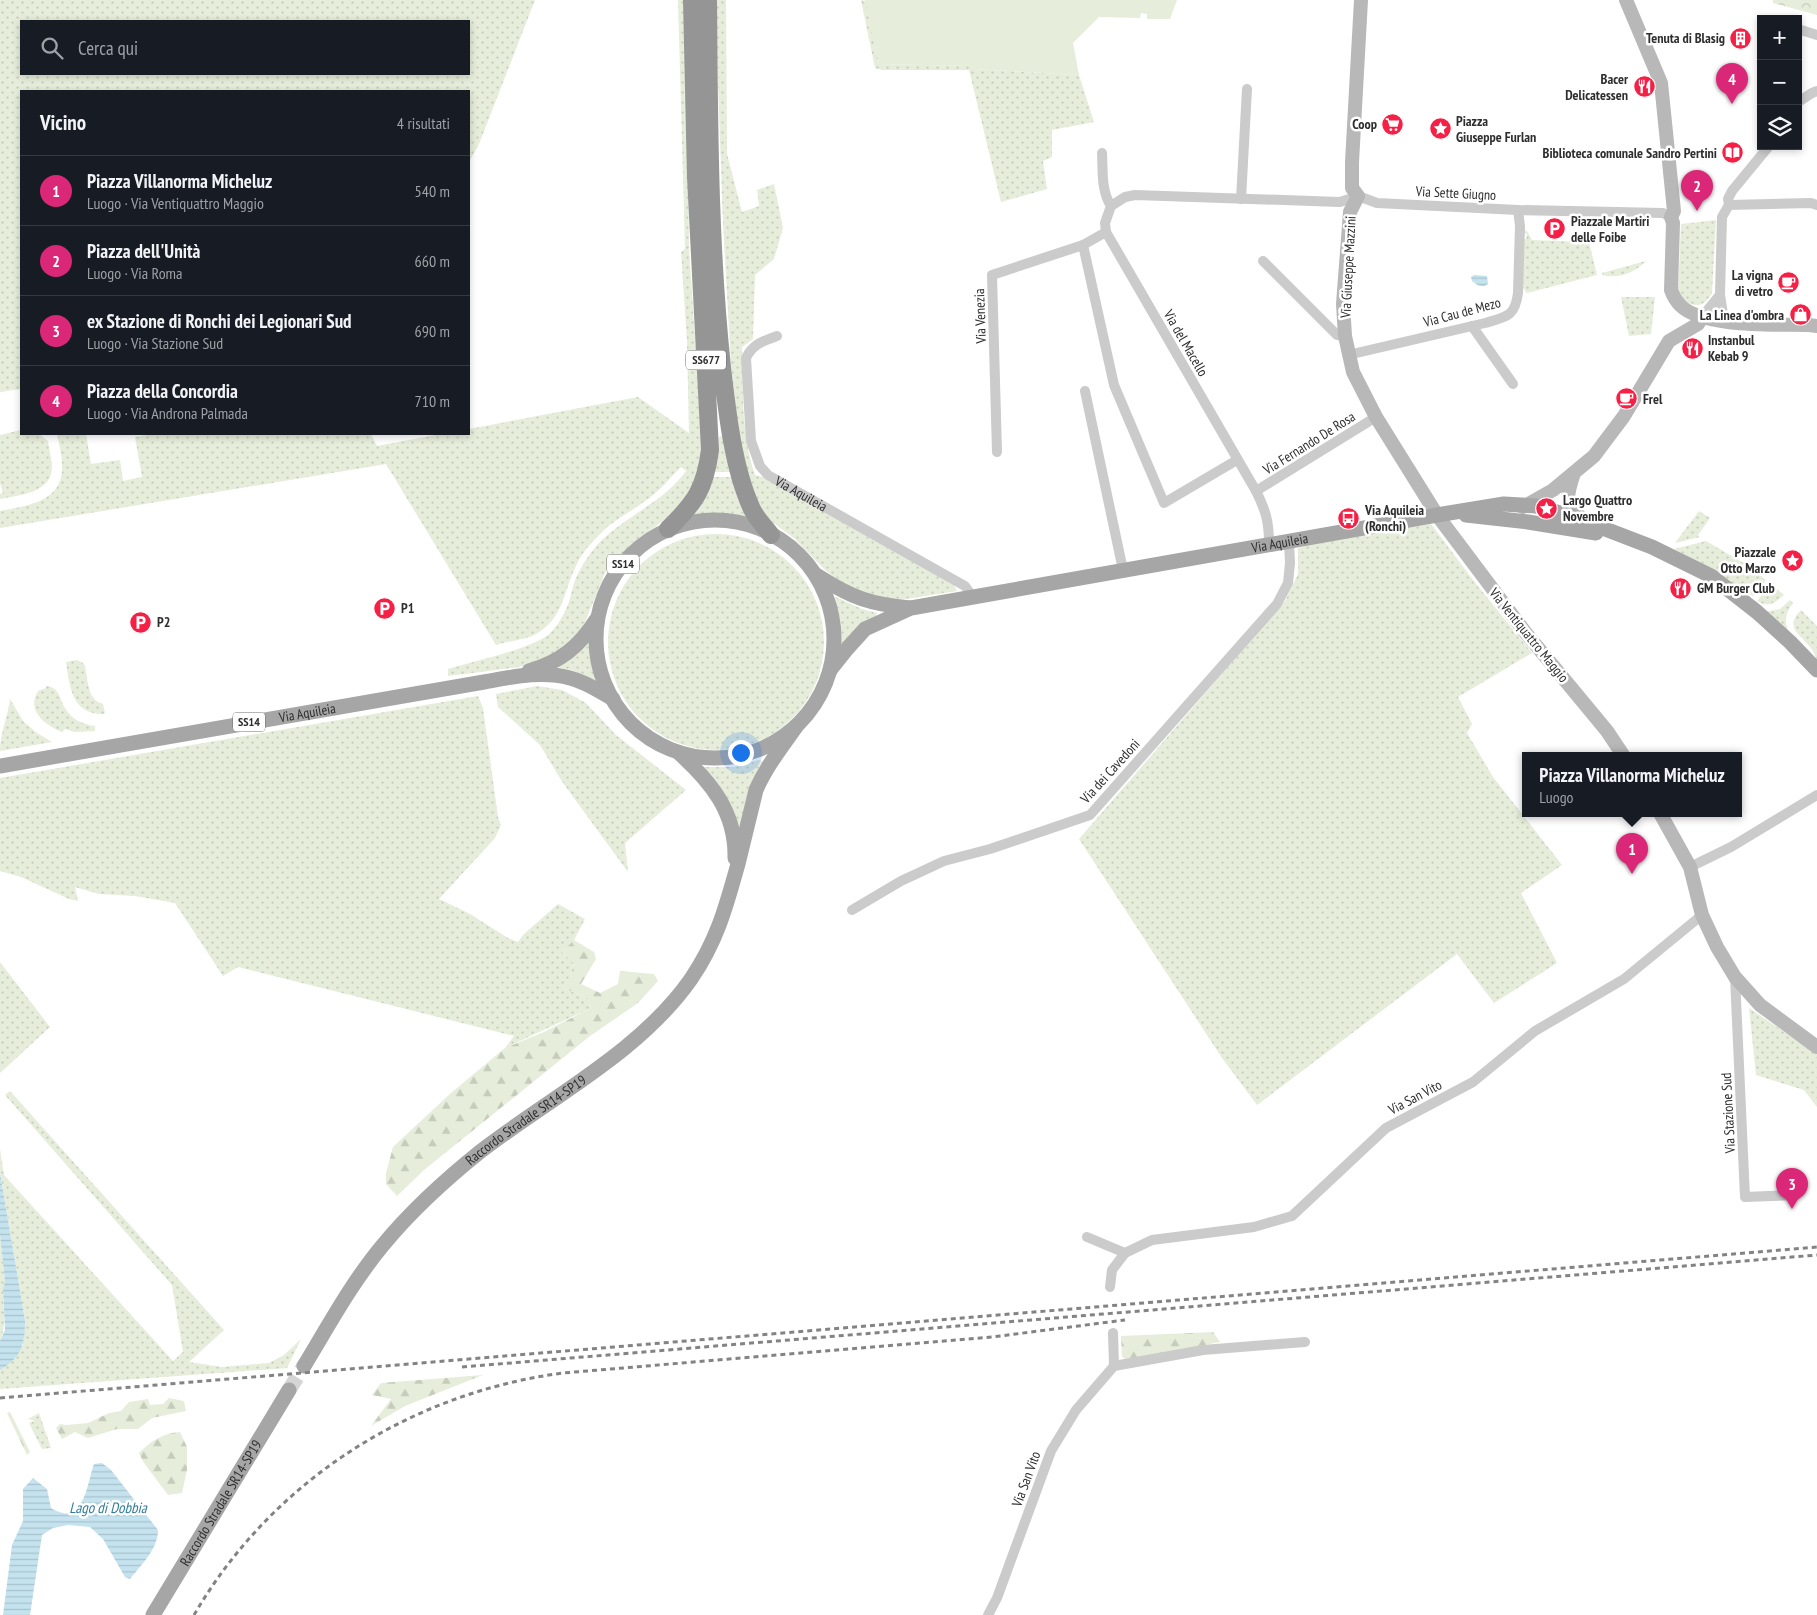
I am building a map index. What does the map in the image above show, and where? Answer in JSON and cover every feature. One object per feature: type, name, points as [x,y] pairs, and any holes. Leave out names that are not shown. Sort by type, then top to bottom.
[{"type":"highway","name":"SS677","points":[[668,529],[685,513],[698,494],[707,474],[710,450],[696,177],[692,0]]},
{"type":"highway","name":"SS677","points":[[708,0],[709,120],[714,248],[718,328],[725,392],[742,486],[751,510],[771,534]]},
{"type":"main road","points":[[1436,514],[1504,504],[1528,505],[1583,520],[1655,549],[1711,576],[1757,612],[1817,670]]},
{"type":"main road","name":"Via Aquileia","points":[[830,670],[866,630],[911,608],[1436,514]]},
{"type":"main road","points":[[1436,514],[1470,515],[1583,530],[1655,549]]},
{"type":"main road","name":"SS14","points":[[714,520],[737,522],[771,534],[782,540],[802,557],[816,576],[827,596],[833,619],[835,640],[830,670],[819,697],[810,712],[796,727],[775,742],[753,752],[733,757],[716,758],[679,753],[663,746],[641,732],[622,712],[612,699],[603,679],[597,652],[596,634],[604,595],[616,574],[631,555],[668,529],[714,520]]},
{"type":"main road","name":"Via Aquileia","points":[[816,576],[854,597],[880,605],[911,608]]},
{"type":"main road","name":"Via Aquileia","points":[[499,679],[539,668],[572,650],[587,634],[599,615]]},
{"type":"main road","name":"Via Aquileia","points":[[0,766],[499,679],[544,674],[570,678],[590,686],[612,699]]},
{"type":"main road","name":"Raccordo Stradale SR14-SP19","points":[[304,1366],[354,1284],[383,1245],[431,1195],[481,1152],[620,1051],[654,1023],[691,979],[714,938],[724,914],[756,790],[770,762],[796,727]]},
{"type":"main road","name":"Raccordo Stradale SR14-SP19","points":[[679,753],[716,792],[727,814],[732,829],[735,850],[735,873]]},
{"type":"main road","name":"Raccordo Stradale SR14-SP19","points":[[152,1615],[289,1390]]},
{"type":"street","name":"Via Giuseppe Mazzini","points":[[1361,0],[1352,162],[1352,188],[1358,196],[1350,212],[1343,304],[1345,336],[1353,372],[1376,417],[1436,514]]},
{"type":"street","points":[[1626,0],[1661,83],[1674,211],[1671,217],[1673,223],[1671,290],[1674,298],[1681,306],[1702,317],[1721,322],[1817,326]]},
{"type":"street","points":[[1802,30],[1817,35]]},
{"type":"street","points":[[1242,199],[1247,88]]},
{"type":"street","points":[[1802,99],[1817,91]]},
{"type":"street","points":[[1721,322],[1723,314],[1720,295],[1722,217],[1729,205],[1728,199],[1732,190],[1766,150]]},
{"type":"street","points":[[1102,153],[1104,189],[1111,206],[1106,223],[1106,232]]},
{"type":"street","name":"Via Sette Giugno","points":[[1111,206],[1125,197],[1134,195],[1340,202],[1358,196],[1377,202],[1518,210],[1663,213],[1671,217]]},
{"type":"street","points":[[1729,205],[1817,205]]},
{"type":"street","name":"Via Cau de Mezo","points":[[1348,355],[1472,326],[1508,315],[1515,308],[1518,293],[1520,226],[1518,210]]},
{"type":"street","name":"Via Venezia","points":[[997,452],[992,275],[1083,245],[1106,232]]},
{"type":"street","name":"Via del Macello","points":[[1106,232],[1256,491],[1266,512],[1270,544]]},
{"type":"street","points":[[1083,245],[1114,385],[1164,503],[1238,460]]},
{"type":"street","points":[[1263,261],[1337,335],[1345,336]]},
{"type":"street","points":[[1470,515],[1517,510],[1528,505],[1552,490],[1594,456],[1624,416],[1669,341],[1698,324],[1720,295]]},
{"type":"street","points":[[1472,326],[1513,384]]},
{"type":"street","name":"Via Aquileia","points":[[777,336],[760,342],[750,350],[746,358],[751,441],[760,466],[768,475],[965,586],[972,596]]},
{"type":"street","points":[[1085,391],[1123,570]]},
{"type":"street","name":"Via Fernando De Rosa","points":[[1256,491],[1376,417]]},
{"type":"street","points":[[1574,472],[1568,490],[1568,500],[1571,508],[1583,520]]},
{"type":"street","name":"Via Ventiquattro Maggio","points":[[1436,514],[1525,632],[1607,731],[1621,752]]},
{"type":"street","name":"Via dei Cavedoni","points":[[852,910],[901,880],[944,861],[990,849],[1090,815],[1277,604],[1288,583],[1290,563],[1289,541]]},
{"type":"street","points":[[1690,867],[1731,847],[1817,795]]},
{"type":"street","points":[[1662,817],[1690,867],[1702,916],[1717,947],[1735,977],[1760,1005],[1817,1047]]},
{"type":"street","name":"Via San Vito","points":[[1125,1253],[1152,1240],[1254,1228],[1292,1216],[1386,1128],[1474,1082],[1535,1030],[1624,979],[1702,916]]},
{"type":"street","name":"Via Stazione Sud","points":[[1735,977],[1745,1197],[1796,1195]]},
{"type":"street","points":[[1087,1238],[1125,1253],[1112,1270],[1110,1287]]},
{"type":"street","points":[[1113,1333],[1114,1366],[1203,1350],[1305,1342]]},
{"type":"street","name":"Via San Vito","points":[[988,1615],[997,1598],[1051,1451],[1076,1410],[1114,1366]]},
{"type":"green space","points":[[0,0],[535,0],[479,144],[470,160],[470,90],[20,90],[20,389],[0,392]]},
{"type":"green space","points":[[678,0],[686,0],[689,248],[704,433],[698,476],[690,493],[666,519],[632,543],[605,573],[583,627],[567,647],[544,661],[519,667],[448,676],[448,669],[515,650],[548,635],[557,626],[563,615],[578,573],[592,551],[609,533],[655,501],[677,482],[686,471],[681,467],[655,494],[609,525],[583,553],[558,612],[545,628],[532,636],[496,645],[386,464],[0,528],[0,511],[42,500],[57,487],[61,477],[62,465],[57,435],[86,435],[91,464],[120,460],[123,481],[142,477],[135,437],[148,435],[372,435],[377,446],[436,435],[470,435],[470,429],[638,397],[689,433],[687,341],[681,252],[685,249]]},
{"type":"green space","points":[[715,0],[726,0],[727,154],[742,212],[759,206],[757,190],[774,184],[783,228],[774,259],[755,275],[753,339],[742,347],[745,428],[750,459],[755,475],[763,477],[954,585],[957,591],[900,600],[882,600],[843,585],[823,568],[794,538],[765,517],[754,501],[740,449],[731,364],[723,224]]},
{"type":"green space","points":[[861,0],[866,1],[879,64],[973,66],[974,69],[1079,75],[1094,122],[1052,130],[1052,157],[1043,161],[1047,189],[1001,202],[969,70],[882,70],[875,68]]},
{"type":"green space","points":[[865,0],[1177,0],[1170,19],[1147,19],[1147,14],[1141,13],[1140,18],[1099,17],[1073,43],[1079,75],[974,69],[973,66],[879,64]]},
{"type":"green space","points":[[1773,0],[1817,0],[1817,15],[1773,3]]},
{"type":"green space","points":[[1716,220],[1712,293],[1704,303],[1699,305],[1691,304],[1678,293],[1681,224]]},
{"type":"green space","points":[[1524,230],[1527,231],[1532,240],[1589,242],[1597,275],[1527,293],[1521,285],[1523,239],[1526,239],[1527,234],[1523,233]]},
{"type":"green space","points":[[1646,261],[1626,274],[1602,275],[1602,273]]},
{"type":"green space","points":[[1621,297],[1655,297],[1651,334],[1629,336]]},
{"type":"green space","points":[[20,430],[20,435],[40,435],[48,441],[52,465],[51,474],[47,482],[26,494],[0,499],[0,494],[3,493],[0,483],[0,435]]},
{"type":"green space","points":[[723,435],[733,472],[713,472],[719,437]]},
{"type":"green space","points":[[709,477],[732,477],[737,498],[750,521],[720,518],[687,522]]},
{"type":"green space","points":[[1699,511],[1710,518],[1698,535],[1700,537],[1675,543]]},
{"type":"green space","points":[[1431,524],[1532,653],[1458,697],[1472,724],[1467,733],[1493,777],[1522,814],[1522,817],[1524,817],[1562,865],[1521,893],[1557,963],[1494,1003],[1457,954],[1257,1105],[1222,1058],[1079,839],[1285,601],[1298,574],[1298,548],[1310,544]]},
{"type":"green space","points":[[705,534],[727,534],[747,538],[767,546],[793,565],[812,591],[820,611],[824,642],[820,673],[812,693],[793,719],[767,738],[747,746],[727,750],[705,750],[685,746],[665,738],[647,726],[632,711],[620,693],[612,673],[608,653],[608,631],[612,611],[620,591],[632,573],[647,558],[665,546],[685,538]]},
{"type":"green space","points":[[1706,541],[1747,565],[1766,580],[1753,596],[1674,549]]},
{"type":"green space","points":[[1771,584],[1784,595],[1771,604],[1757,601]]},
{"type":"green space","points":[[836,597],[862,609],[877,613],[876,616],[843,644],[841,643],[833,598]]},
{"type":"green space","points":[[1790,600],[1793,603],[1786,616],[1788,631],[1764,612],[1780,609]]},
{"type":"green space","points":[[1801,610],[1817,626],[1817,663],[1813,651],[1796,632],[1794,627],[1796,617]]},
{"type":"green space","points":[[588,639],[591,641],[593,666],[598,680],[595,681],[572,670],[559,668],[558,666]]},
{"type":"green space","points":[[77,660],[85,666],[91,694],[98,702],[103,704],[105,713],[92,713],[84,709],[74,697],[66,662]]},
{"type":"green space","points":[[46,686],[57,691],[71,716],[82,723],[95,726],[95,731],[75,732],[65,729],[62,732],[44,721],[39,716],[34,705],[38,691],[46,688]]},
{"type":"green space","points":[[537,686],[562,690],[586,703],[616,735],[686,790],[625,843],[628,872],[563,783],[540,745],[498,707],[496,694]]},
{"type":"green space","points":[[478,696],[483,708],[498,817],[501,825],[495,838],[439,899],[470,914],[508,938],[518,942],[524,934],[558,904],[585,919],[574,940],[562,952],[574,963],[570,976],[563,988],[588,998],[591,1008],[505,1048],[514,1036],[238,967],[223,976],[175,903],[135,896],[99,894],[75,887],[78,901],[69,899],[21,877],[0,871],[0,778]]},
{"type":"green space","points":[[10,699],[23,721],[37,733],[52,742],[0,751]]},
{"type":"green space","points":[[758,760],[762,762],[754,778],[740,828],[738,828],[702,767],[734,767]]},
{"type":"green space","points":[[574,940],[594,952],[596,959],[581,984],[600,993],[618,984],[620,971],[654,974],[658,981],[638,1003],[590,1036],[424,1170],[397,1196],[386,1184],[386,1173],[393,1147],[451,1093],[505,1048],[544,1032],[591,1008],[588,998],[563,988],[574,964],[562,952]]},
{"type":"green space","points":[[0,962],[50,1027],[0,1073]]},
{"type":"green space","points":[[1749,1008],[1817,1054],[1817,1107],[1804,1090],[1756,1075]]},
{"type":"green space","points":[[10,1091],[224,1330],[189,1362],[222,1367],[269,1363],[284,1355],[301,1339],[287,1368],[0,1389],[0,1370],[23,1345],[25,1320],[0,1173],[0,1149],[4,1175],[173,1361],[183,1352],[172,1285],[5,1095]]},
{"type":"green space","points":[[0,1235],[5,1282],[3,1297],[4,1326],[0,1341]]},
{"type":"green space","points":[[1213,1332],[1220,1342],[1127,1360],[1122,1357],[1121,1336]]},
{"type":"green space","points":[[483,1375],[405,1406],[371,1426],[391,1399],[372,1395],[381,1383]]},
{"type":"green space","points":[[169,1398],[184,1401],[186,1411],[152,1418],[138,1429],[117,1429],[88,1438],[75,1432],[62,1439],[56,1428],[60,1424],[88,1423],[109,1413],[121,1411],[129,1402],[148,1399],[150,1405],[163,1404]]},
{"type":"green space","points":[[10,1412],[30,1452],[27,1455],[7,1413]]},
{"type":"green space","points":[[39,1413],[51,1448],[42,1449],[29,1423],[35,1421],[28,1419]]},
{"type":"green space","points":[[180,1432],[187,1447],[187,1470],[182,1493],[168,1495],[144,1463],[139,1453],[158,1438]]},
{"type":"water","points":[[1474,275],[1487,276],[1488,284],[1482,286],[1476,284],[1472,281],[1471,277]]},
{"type":"water","points":[[0,1173],[25,1320],[23,1343],[18,1355],[0,1370],[0,1341],[5,1330],[3,1289],[5,1282],[0,1235]]},
{"type":"water","name":"Lago di Dobbia","points":[[102,1463],[111,1470],[158,1530],[152,1550],[130,1579],[125,1577],[103,1539],[90,1527],[68,1525],[53,1528],[42,1535],[30,1615],[3,1615],[12,1545],[23,1521],[23,1489],[33,1478],[47,1489],[51,1508],[62,1513],[71,1513],[82,1501],[94,1464]]},
{"type":"tunnel","points":[[289,1390],[304,1366]]},
{"type":"railway","points":[[0,1398],[1817,1247]]},
{"type":"railway","points":[[462,1367],[1817,1255]]},
{"type":"railway","points":[[194,1615],[226,1567],[263,1523],[305,1485],[350,1451],[400,1423],[452,1400],[506,1384],[563,1373],[992,1337],[1125,1320]]},
{"type":"place","name":"Tenuta di Blasig","points":[[1741,38]]},
{"type":"place","name":"Bacer Delicatessen","points":[[1644,87]]},
{"type":"place","name":"Piazza della Concordia","points":[[1732,104]]},
{"type":"place","name":"Coop","points":[[1393,124]]},
{"type":"place","name":"Piazza Giuseppe Furlan","points":[[1440,129]]},
{"type":"place","name":"Biblioteca comunale Sandro Pertini","points":[[1733,153]]},
{"type":"place","name":"Piazza dell'Unità","points":[[1697,211]]},
{"type":"place","name":"Piazzale Martiri delle Foibe","points":[[1555,229]]},
{"type":"place","name":"La vigna di vetro","points":[[1789,283]]},
{"type":"place","name":"La Linea d'ombra","points":[[1800,315]]},
{"type":"place","name":"Instanbul Kebab 9","points":[[1692,348]]},
{"type":"place","name":"Frel","points":[[1627,399]]},
{"type":"place","name":"Largo Quattro Novembre","points":[[1547,508]]},
{"type":"place","name":"Via Aquileia (Ronchi)","points":[[1349,518]]},
{"type":"place","name":"Piazzale Otto Marzo","points":[[1792,560]]},
{"type":"place","name":"GM Burger Club","points":[[1681,588]]},
{"type":"place","name":"P1","points":[[385,608]]},
{"type":"place","name":"P2","points":[[141,622]]},
{"type":"place","name":"Piazza Villanorma Micheluz","points":[[1632,874]]},
{"type":"place","name":"ex Stazione di Ronchi dei Legionari Sud","points":[[1792,1209]]}]
